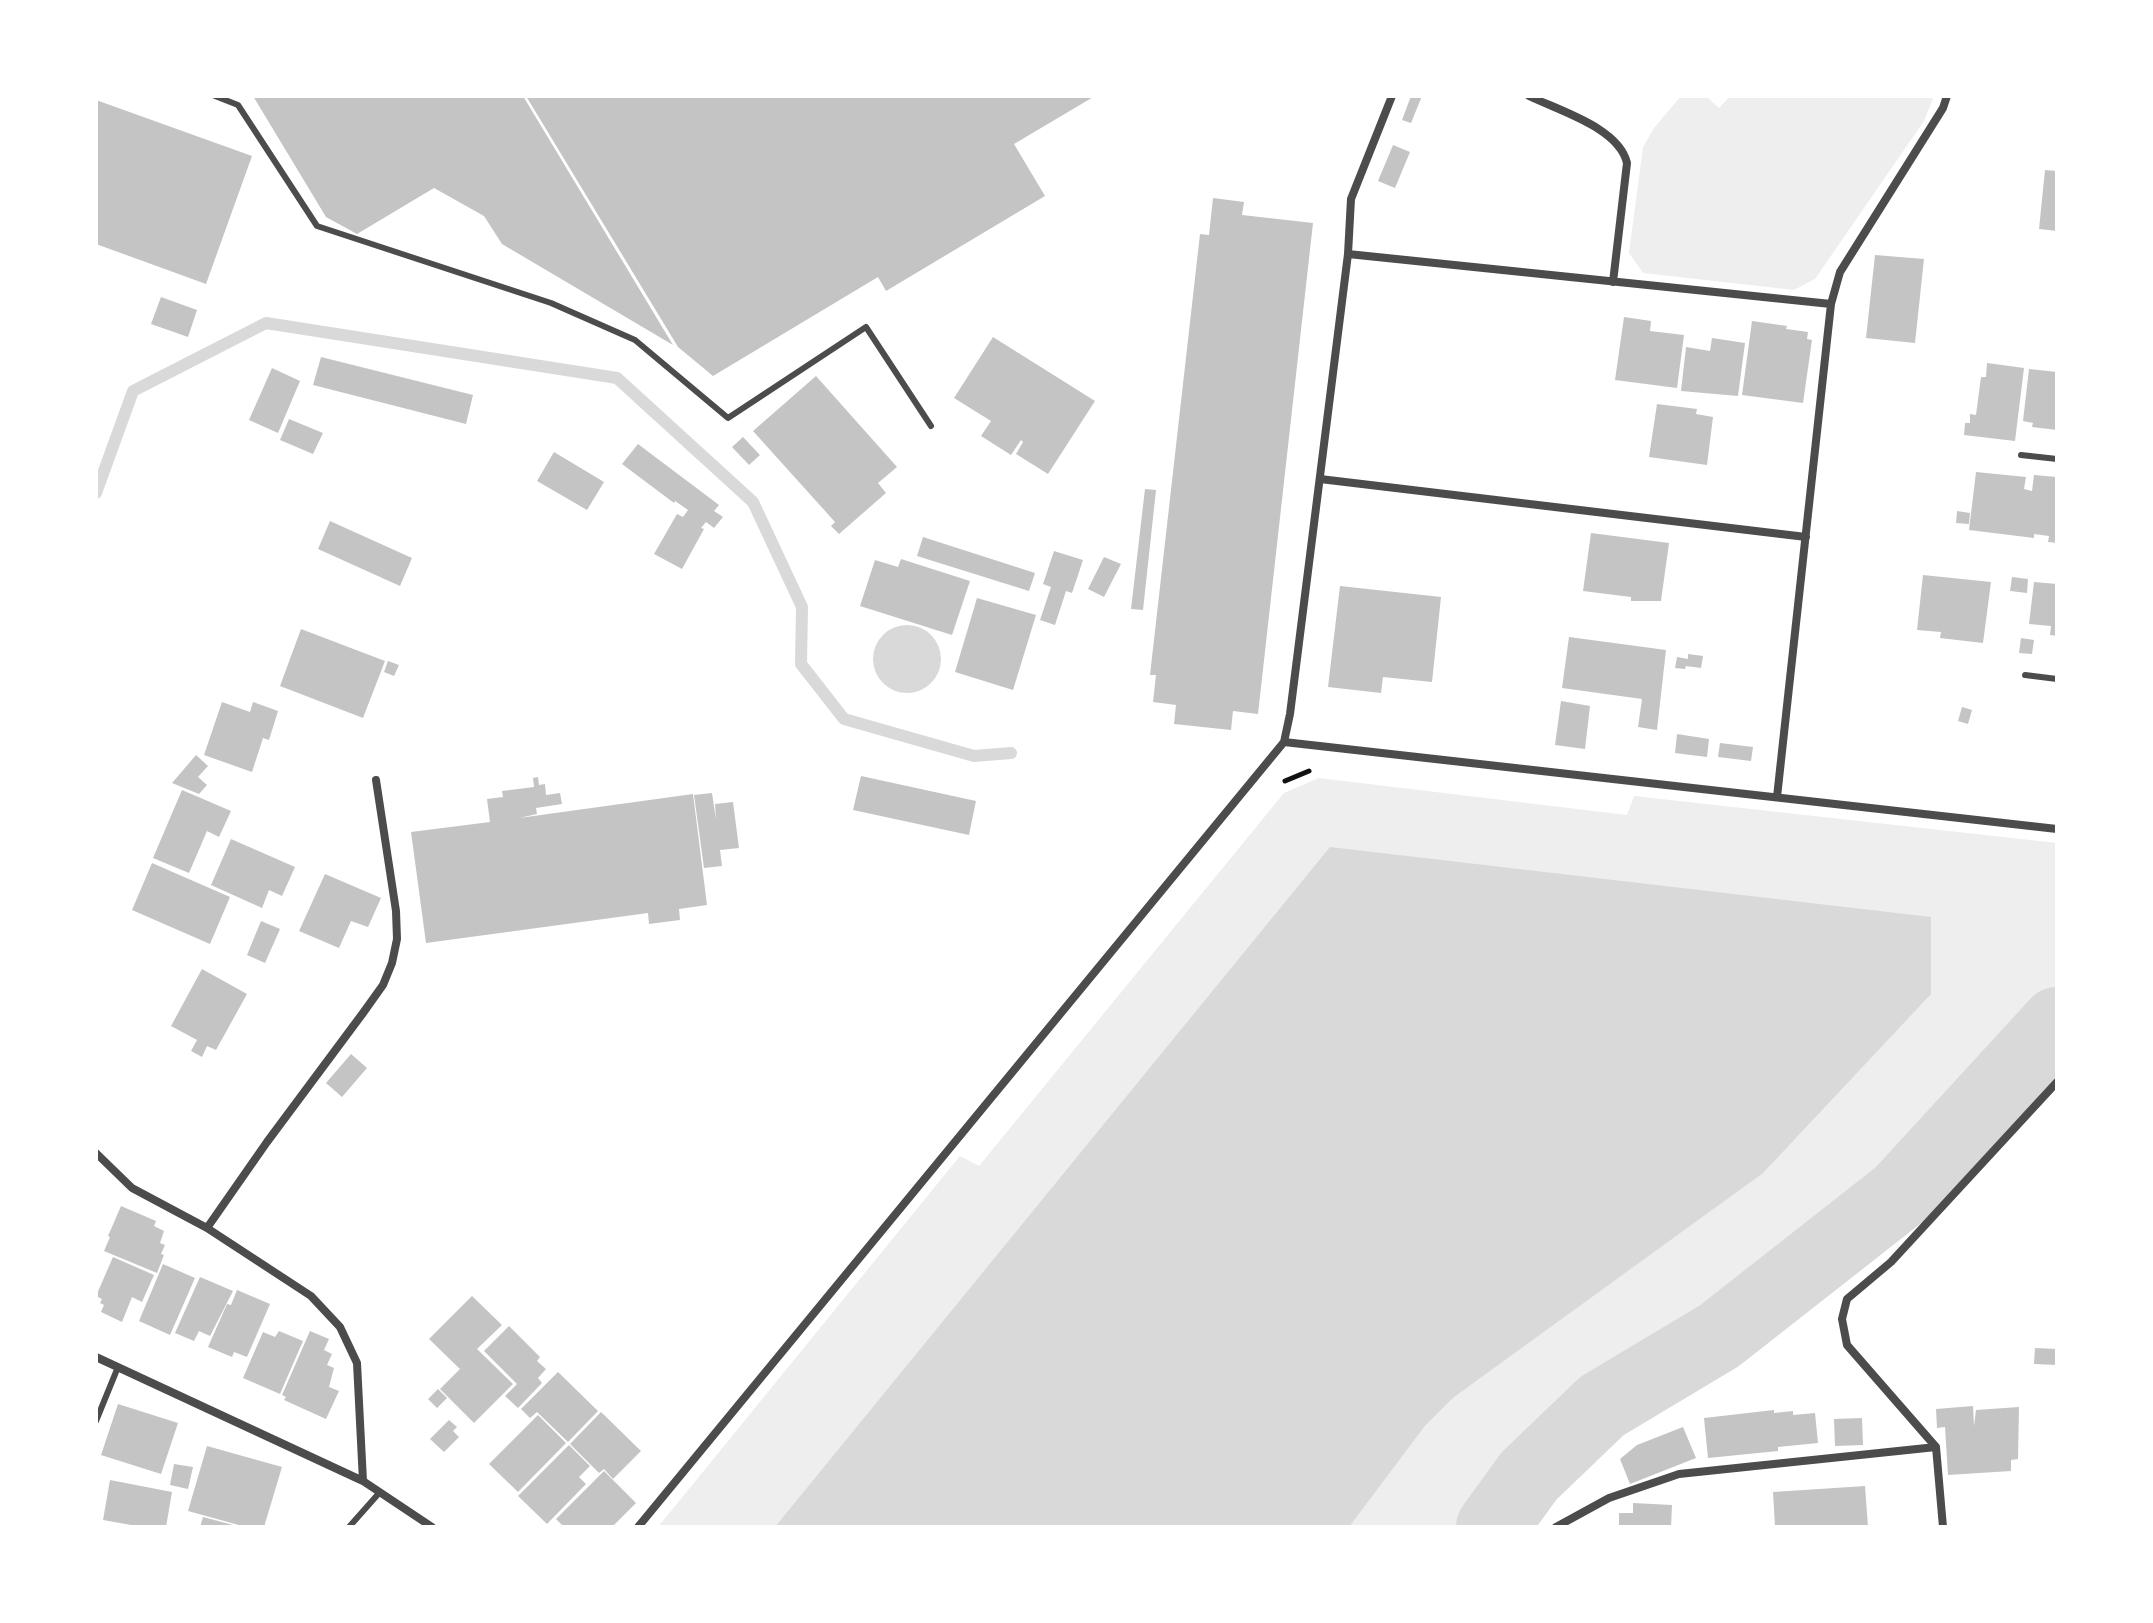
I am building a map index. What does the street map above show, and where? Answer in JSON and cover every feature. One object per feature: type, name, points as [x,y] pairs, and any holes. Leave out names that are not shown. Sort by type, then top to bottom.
[{"type":"street","points":[[638,1527],[1284,742],[1348,254],[1351,199],[1392,96]]},
{"type":"street","points":[[1529,96],[1608,134],[1624,153],[1627,163],[1613,282]]},
{"type":"street","points":[[1777,797],[1831,304],[1840,272],[1943,108],[1947,96]]},
{"type":"street","points":[[1348,254],[1831,304]]},
{"type":"street","points":[[1320,479],[1806,537]]},
{"type":"street","points":[[1284,742],[2057,829]]},
{"type":"street","points":[[207,1228],[383,985],[392,963],[397,939],[396,911],[376,780]]},
{"type":"street","points":[[1943,1527],[1936,1447],[1847,1345],[1842,1319],[1847,1299],[1891,1262],[2057,1082]]},
{"type":"street","points":[[96,1153],[132,1188],[207,1228],[311,1296],[340,1327],[357,1363],[363,1481]]},
{"type":"street","points":[[96,1357],[363,1481],[432,1527]]},
{"type":"street","points":[[1556,1527],[1609,1498],[1679,1474],[1936,1447]]},
{"type":"lane","points":[[215,96],[238,105],[317,226],[551,303],[635,340],[728,418],[866,327],[931,426]]},
{"type":"lane","points":[[2021,455],[2057,459]]},
{"type":"lane","points":[[2025,675],[2057,679]]},
{"type":"lane","points":[[96,1421],[118,1367]]},
{"type":"lane","points":[[349,1527],[380,1492]]},
{"type":"path","points":[[1276,785],[1316,768]]},
{"type":"shaded area","points":[[1681,96],[1706,96],[1719,108],[1730,96],[1934,96],[1924,121],[1815,279],[1794,290],[1643,273],[1629,253],[1643,147],[1654,128]]},
{"type":"shaded area","points":[[907,625],[931,635],[941,659],[931,683],[907,693],[883,683],[873,659],[883,635]]},
{"type":"shaded area","points":[[1319,778],[1627,815],[1634,796],[2057,843],[2057,993],[1874,1195],[1555,1423],[1492,1486],[1463,1527],[658,1527],[960,1156],[979,1166],[1284,793]]},
{"type":"shaded area","points":[[1330,847],[1931,917],[1931,994],[1763,1173],[1454,1397],[1424,1427],[1349,1527],[775,1527]]},
{"type":"building","points":[[253,96],[523,96],[673,345],[502,244],[484,216],[434,188],[357,234],[326,217]]},
{"type":"building","points":[[526,96],[1095,96],[1014,144],[1045,196],[886,291],[878,277],[713,376],[678,347]]},
{"type":"building","points":[[1411,96],[1422,96],[1411,123],[1402,120]]},
{"type":"building","points":[[96,100],[252,156],[206,284],[96,244]]},
{"type":"building","points":[[1393,145],[1410,152],[1395,188],[1378,181]]},
{"type":"building","points":[[2045,170],[2057,171],[2057,231],[2039,229]]},
{"type":"building","points":[[1213,198],[1244,202],[1242,215],[1313,223],[1258,714],[1233,711],[1231,730],[1174,724],[1176,705],[1153,702],[1156,675],[1150,675],[1200,234],[1209,235]]},
{"type":"building","points":[[1875,255],[1924,259],[1915,343],[1866,338]]},
{"type":"building","points":[[161,297],[197,310],[188,337],[151,324]]},
{"type":"building","points":[[1624,317],[1651,321],[1650,331],[1684,335],[1677,388],[1615,380]]},
{"type":"building","points":[[1752,321],[1808,332],[1807,339],[1812,340],[1803,403],[1742,395]]},
{"type":"building","points":[[993,337],[1095,401],[1048,474],[1016,454],[1023,442],[1021,440],[1011,455],[981,436],[991,421],[954,398]]},
{"type":"building","points":[[1712,338],[1745,343],[1738,396],[1681,391],[1686,347],[1710,351]]},
{"type":"building","points":[[321,357],[473,395],[466,424],[313,385]]},
{"type":"building","points":[[1987,363],[2024,368],[2015,441],[1964,435],[1965,423],[1970,423],[1970,414],[1976,415],[1981,377],[1986,377]]},
{"type":"building","points":[[272,368],[300,381],[278,433],[249,420]]},
{"type":"building","points":[[2029,369],[2057,372],[2057,430],[2032,427],[2033,423],[2023,421]]},
{"type":"building","points":[[816,376],[897,467],[878,483],[886,493],[839,534],[831,526],[835,522],[753,431]]},
{"type":"building","points":[[1657,404],[1697,409],[1696,414],[1713,417],[1707,465],[1649,457]]},
{"type":"building","points":[[289,419],[323,433],[313,454],[280,440]]},
{"type":"building","points":[[743,437],[760,455],[749,465],[732,447]]},
{"type":"building","points":[[638,444],[719,505],[714,511],[723,517],[714,528],[706,522],[701,528],[704,529],[682,569],[654,554],[677,514],[683,517],[688,510],[622,464]]},
{"type":"building","points":[[554,452],[604,482],[587,510],[537,481]]},
{"type":"building","points":[[1976,472],[2026,477],[2024,489],[2032,491],[2034,475],[2057,477],[2057,543],[2048,542],[2049,536],[2034,534],[2034,538],[1969,530]]},
{"type":"building","points":[[1145,489],[1156,490],[1143,610],[1131,609]]},
{"type":"building","points":[[1957,511],[1970,513],[1969,524],[1956,523]]},
{"type":"building","points":[[330,521],[412,558],[400,586],[318,549]]},
{"type":"building","points":[[1591,533],[1669,543],[1661,601],[1631,601],[1631,597],[1583,591]]},
{"type":"building","points":[[923,537],[1035,573],[1029,591],[917,556]]},
{"type":"building","points":[[1054,551],[1083,560],[1072,593],[1066,591],[1055,625],[1040,620],[1051,587],[1043,584]]},
{"type":"building","points":[[1104,557],[1121,564],[1104,597],[1088,589]]},
{"type":"building","points":[[901,559],[970,581],[952,635],[860,606],[875,560],[898,567]]},
{"type":"building","points":[[1923,575],[1991,582],[1983,643],[1940,638],[1941,632],[1917,630]]},
{"type":"building","points":[[2012,577],[2028,579],[2027,593],[2010,591]]},
{"type":"building","points":[[2034,582],[2057,584],[2057,636],[2050,635],[2051,626],[2029,624]]},
{"type":"building","points":[[1340,586],[1441,597],[1432,682],[1383,677],[1381,693],[1328,687]]},
{"type":"building","points":[[977,598],[1036,615],[1013,690],[955,672]]},
{"type":"building","points":[[301,629],[385,661],[363,718],[280,686]]},
{"type":"building","points":[[1569,637],[1666,650],[1657,730],[1638,727],[1642,699],[1562,688]]},
{"type":"building","points":[[2021,638],[2034,640],[2032,654],[2019,653]]},
{"type":"building","points":[[1688,654],[1703,656],[1701,668],[1675,668],[1677,657],[1688,659]]},
{"type":"building","points":[[388,661],[399,665],[394,676],[384,672]]},
{"type":"building","points":[[1561,701],[1590,706],[1585,749],[1555,745]]},
{"type":"building","points":[[222,702],[250,712],[253,702],[278,711],[269,740],[263,738],[252,772],[204,755]]},
{"type":"building","points":[[1962,707],[1972,710],[1968,724],[1958,721]]},
{"type":"building","points":[[1677,734],[1709,739],[1707,757],[1675,753]]},
{"type":"building","points":[[1720,743],[1753,747],[1751,761],[1718,757]]},
{"type":"building","points":[[196,755],[208,766],[198,777],[207,785],[199,794],[172,783]]},
{"type":"building","points":[[861,776],[976,801],[969,835],[853,810]]},
{"type":"building","points":[[538,777],[539,785],[545,784],[546,795],[560,793],[562,804],[536,808],[537,814],[519,818],[693,794],[707,905],[679,909],[680,920],[649,924],[648,913],[426,943],[411,832],[490,822],[487,799],[503,797],[502,791],[534,787],[533,778]]},
{"type":"building","points":[[182,790],[231,811],[219,837],[207,831],[189,873],[153,858]]},
{"type":"building","points":[[712,793],[716,820],[715,804],[733,802],[739,848],[720,850],[722,866],[704,868],[694,795]]},
{"type":"building","points":[[231,839],[295,867],[282,896],[269,890],[262,908],[211,885]]},
{"type":"building","points":[[152,863],[230,897],[210,944],[132,910]]},
{"type":"building","points":[[325,874],[381,898],[368,927],[351,921],[339,948],[299,931]]},
{"type":"building","points":[[261,921],[280,929],[265,963],[247,955]]},
{"type":"building","points":[[202,969],[247,994],[216,1050],[207,1046],[202,1057],[191,1051],[197,1040],[171,1026]]},
{"type":"building","points":[[351,1054],[367,1068],[342,1097],[326,1083]]},
{"type":"building","points":[[121,1206],[156,1221],[154,1226],[164,1231],[160,1243],[165,1245],[161,1254],[164,1255],[157,1273],[104,1251]]},
{"type":"building","points":[[113,1257],[154,1275],[142,1302],[132,1297],[122,1322],[101,1312],[104,1305],[100,1303],[102,1299],[96,1296]]},
{"type":"building","points":[[163,1264],[195,1278],[170,1335],[139,1321]]},
{"type":"building","points":[[200,1277],[233,1291],[210,1336],[199,1331],[194,1341],[175,1333]]},
{"type":"building","points":[[237,1290],[270,1304],[247,1357],[234,1352],[232,1357],[208,1347],[227,1304],[231,1305]]},
{"type":"building","points":[[472,1296],[502,1325],[477,1349],[513,1384],[474,1423],[440,1389],[460,1369],[429,1339]]},
{"type":"building","points":[[509,1326],[540,1357],[537,1361],[546,1369],[538,1378],[542,1383],[518,1408],[505,1396],[517,1384],[484,1351]]},
{"type":"building","points":[[279,1331],[303,1341],[280,1394],[243,1378],[263,1332],[275,1337]]},
{"type":"building","points":[[310,1331],[329,1339],[324,1350],[332,1354],[327,1365],[334,1368],[329,1387],[339,1391],[326,1419],[284,1400],[286,1397],[282,1395]]},
{"type":"building","points":[[2035,1348],[2057,1349],[2057,1365],[2034,1364]]},
{"type":"building","points":[[558,1372],[598,1411],[568,1442],[537,1412],[530,1418],[521,1409]]},
{"type":"building","points":[[438,1389],[447,1398],[437,1408],[428,1399]]},
{"type":"building","points":[[118,1404],[178,1423],[161,1474],[101,1455]]},
{"type":"building","points":[[1973,1406],[1974,1426],[1976,1410],[2019,1407],[2018,1459],[2011,1460],[2011,1471],[1948,1475],[1945,1427],[1937,1428],[1936,1409]]},
{"type":"building","points":[[1774,1410],[1774,1413],[1793,1411],[1793,1415],[1815,1413],[1818,1443],[1778,1447],[1778,1451],[1708,1458],[1704,1418]]},
{"type":"building","points":[[601,1412],[641,1451],[613,1479],[604,1469],[599,1473],[570,1444]]},
{"type":"building","points":[[538,1415],[566,1443],[518,1492],[489,1464]]},
{"type":"building","points":[[1862,1418],[1863,1445],[1835,1446],[1834,1419]]},
{"type":"building","points":[[449,1420],[457,1427],[453,1431],[459,1437],[444,1452],[430,1439]]},
{"type":"building","points":[[1683,1427],[1696,1458],[1630,1484],[1620,1459],[1637,1445]]},
{"type":"building","points":[[569,1445],[590,1466],[579,1477],[586,1484],[547,1524],[518,1496]]},
{"type":"building","points":[[207,1446],[282,1467],[264,1527],[246,1527],[188,1511]]},
{"type":"building","points":[[174,1464],[193,1467],[188,1489],[170,1485]]},
{"type":"building","points":[[604,1471],[636,1503],[612,1527],[560,1527],[562,1525],[556,1519]]},
{"type":"building","points":[[110,1480],[172,1492],[166,1527],[142,1527],[103,1520]]},
{"type":"building","points":[[1865,1486],[1868,1527],[1775,1527],[1773,1492]]},
{"type":"building","points":[[1633,1503],[1672,1505],[1671,1527],[1619,1527],[1619,1513],[1633,1513]]},
{"type":"building","points":[[203,1517],[237,1526],[237,1527],[200,1527]]},
{"type":"waterway","points":[[96,493],[133,391],[266,323],[617,378],[753,502],[802,607],[801,664],[844,719],[974,756],[1011,753]]},
{"type":"waterway","points":[[1492,1527],[1529,1476],[1602,1406],[1719,1336],[1900,1194],[2057,1023]]}]
